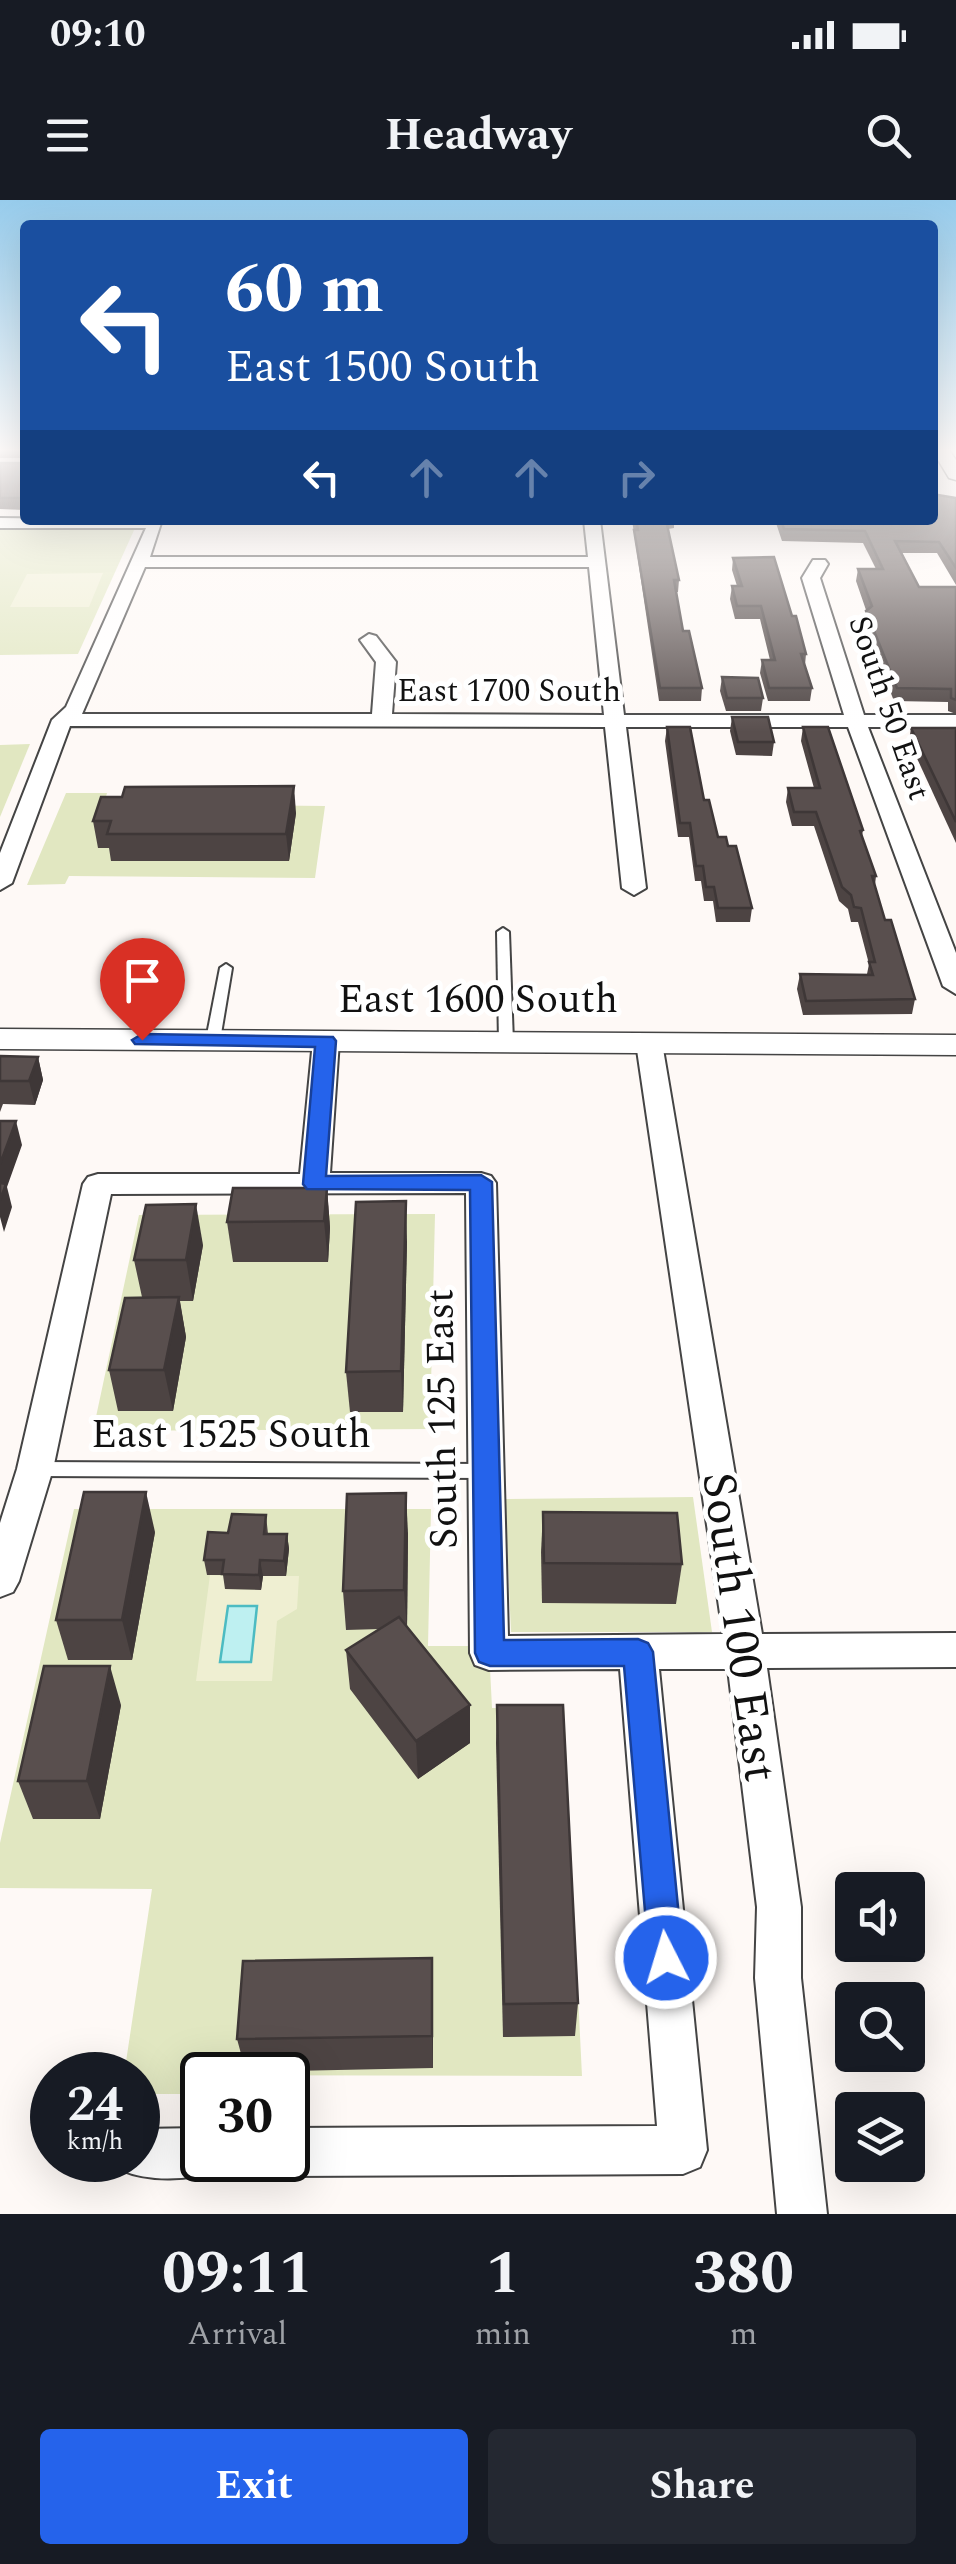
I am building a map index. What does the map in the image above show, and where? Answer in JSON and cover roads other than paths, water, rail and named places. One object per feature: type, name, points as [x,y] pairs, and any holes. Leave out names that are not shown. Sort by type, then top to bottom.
[{"type":"street","points":[[0,883],[62,720],[75,710],[147,544]]},
{"type":"street","points":[[595,544],[634,888]]},
{"type":"street","points":[[139,562],[597,562]]},
{"type":"street","name":"South 50 East","points":[[819,564],[811,578],[856,721],[956,986]]},
{"type":"street","points":[[369,640],[386,662],[382,720]]},
{"type":"street","name":"East 1700 South","points":[[62,720],[956,722]]},
{"type":"street","name":"East 1600 South","points":[[0,1039],[956,1045]]},
{"type":"street","points":[[0,1580],[35,1469],[98,1184],[314,1184],[326,1041]]},
{"type":"street","name":"South 100 East","points":[[649,1043],[744,1650],[779,1906],[778,1978],[802,2214]]},
{"type":"street","name":"South 125 East","points":[[314,1184],[481,1182],[490,1653],[638,1652]]},
{"type":"street","points":[[310,2152],[683,2150],[638,1652],[956,1650]]},
{"type":"lane","points":[[504,932],[506,1042]]},
{"type":"lane","points":[[213,1040],[226,968]]},
{"type":"lane","name":"East 1525 South","points":[[35,1469],[487,1471]]},
{"type":"water","points":[[228,1606],[257,1606],[251,1662],[220,1662]]}]
